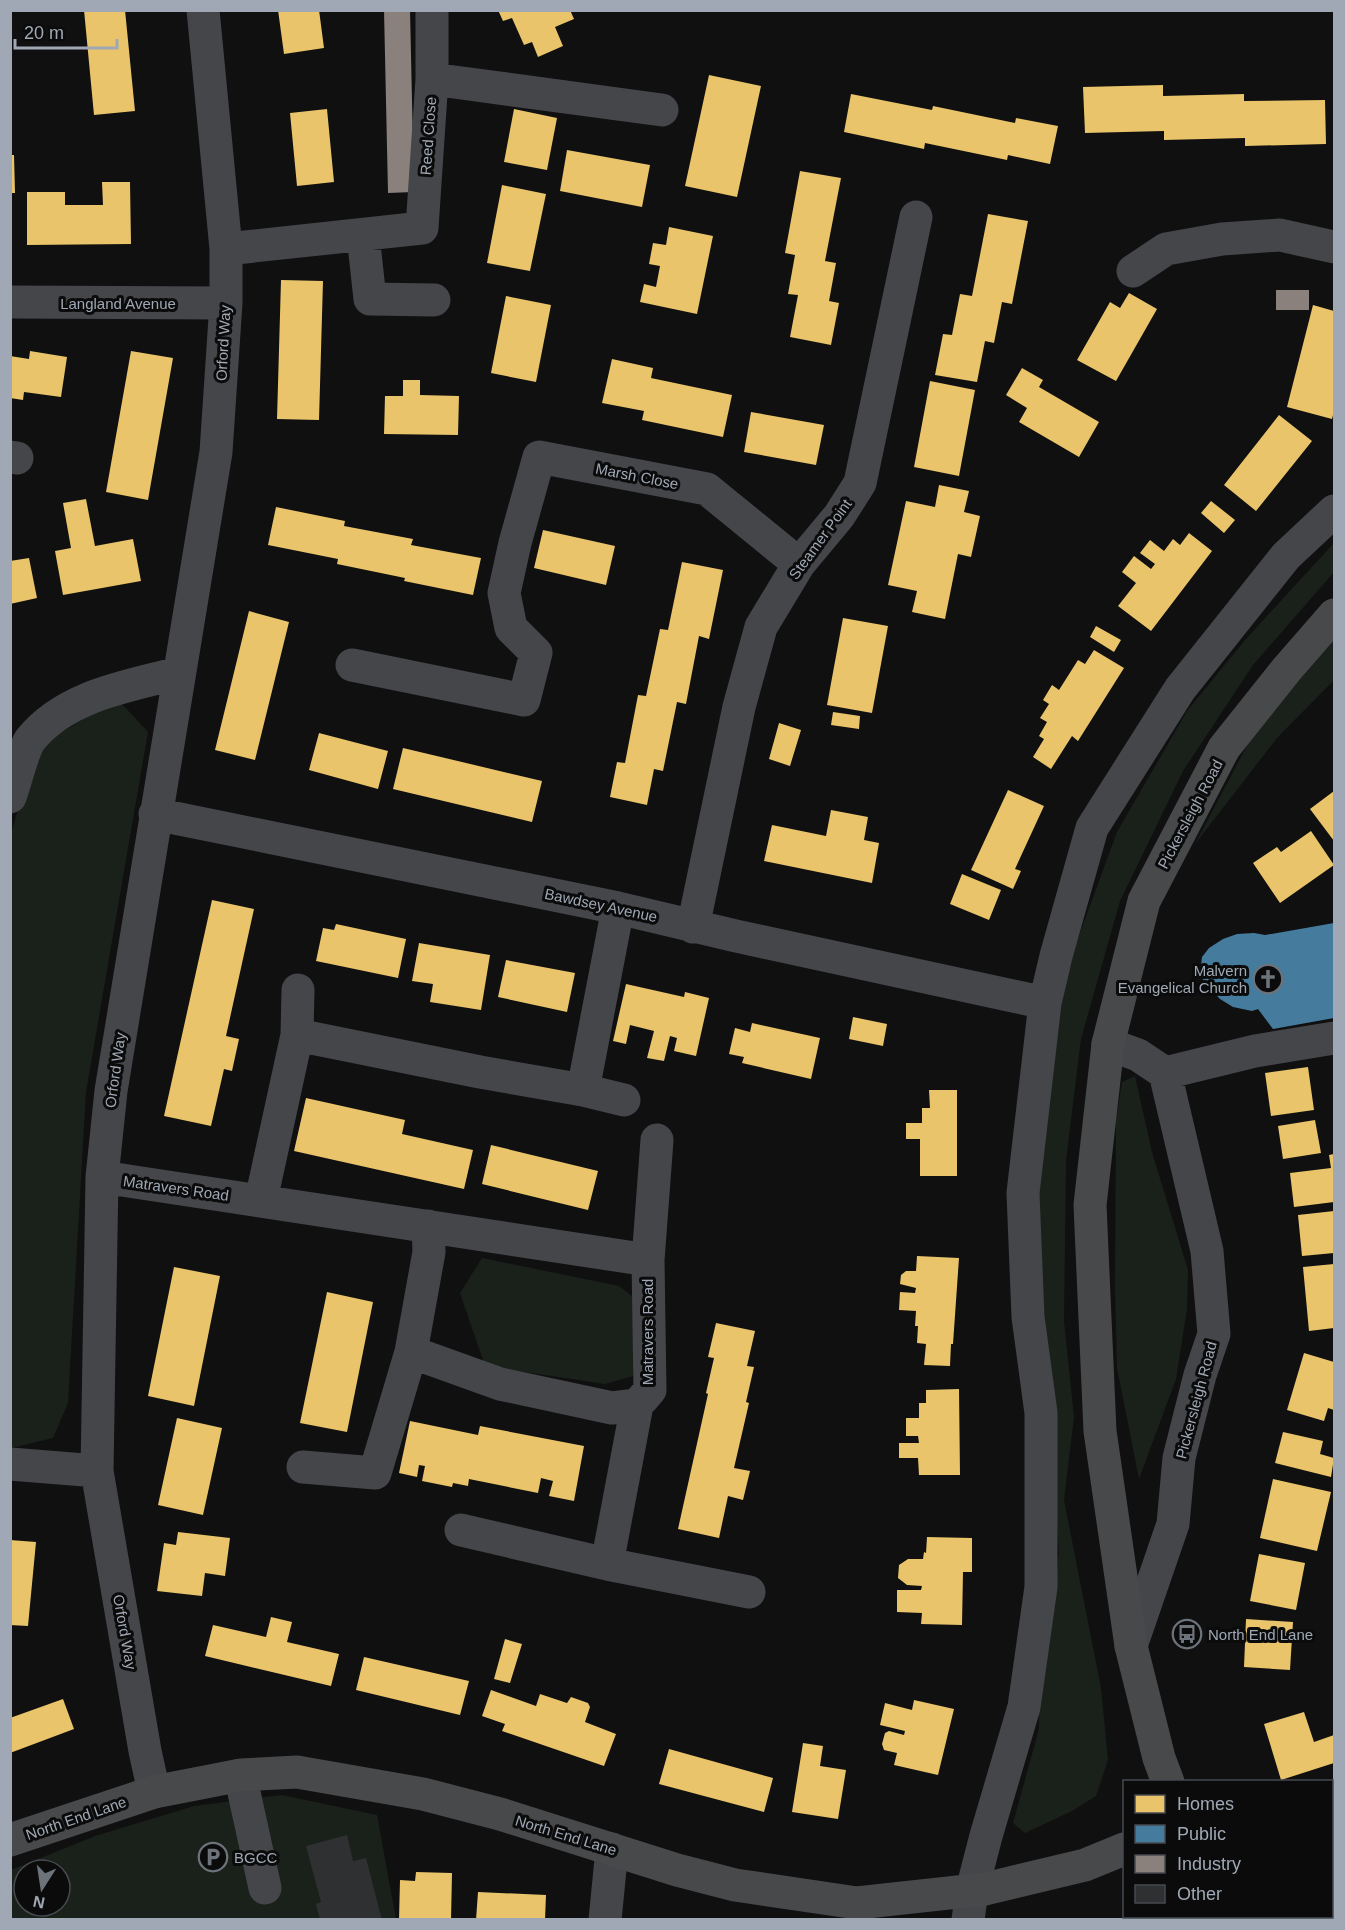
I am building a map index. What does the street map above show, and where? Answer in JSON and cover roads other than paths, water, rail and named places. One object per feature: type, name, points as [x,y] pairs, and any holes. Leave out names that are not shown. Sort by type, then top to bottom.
[{"type":"main road","name":"Pickersleigh Road","points":[[1167,1780],[1159,1758],[1131,1646],[1100,1431],[1090,1205],[1108,1044],[1144,901],[1224,748],[1287,669],[1335,615]]},
{"type":"main road","name":"North End Lane","points":[[10,1840],[154,1792],[237,1776],[297,1772],[423,1794],[500,1814],[677,1870],[735,1885],[857,1903],[970,1905],[985,1889],[1085,1865],[1123,1850]]},
{"type":"street","name":"Orford Way","points":[[154,1792],[97,1471],[102,1177],[111,1091],[216,452],[226,303],[226,249],[203,10]]},
{"type":"street","points":[[432,10],[432,79]]},
{"type":"street","name":"Reed Close","points":[[226,249],[422,228],[432,79],[662,110]]},
{"type":"street","name":"Steamer Point","points":[[693,927],[739,707],[761,627],[799,564],[839,516],[860,483],[916,217]]},
{"type":"street","points":[[363,235],[370,299],[434,300]]},
{"type":"street","points":[[1134,271],[1166,249],[1222,239],[1280,235],[1335,247]]},
{"type":"street","name":"Langland Avenue","points":[[10,302],[226,303]]},
{"type":"street","name":"Marsh Close","points":[[352,665],[524,700],[536,653],[511,628],[504,593],[515,543],[539,457],[707,489],[799,564]]},
{"type":"street","points":[[970,1905],[986,1836],[1024,1707],[1041,1587],[1041,1413],[1028,1317],[1023,1193],[1045,1003],[1092,828],[1180,689],[1286,556],[1335,511]]},
{"type":"street","points":[[10,797],[29,742],[58,715],[100,693],[179,673]]},
{"type":"street","name":"Bawdsey Avenue","points":[[155,813],[618,908],[693,927],[1045,1003]]},
{"type":"street","points":[[583,1090],[618,908]]},
{"type":"street","points":[[261,1200],[297,1035],[298,990]]},
{"type":"street","points":[[297,1035],[583,1090],[624,1100]]},
{"type":"street","points":[[1108,1044],[1138,1055],[1165,1073],[1255,1051],[1335,1038]]},
{"type":"street","name":"Pickersleigh Road","points":[[1131,1646],[1173,1524],[1179,1458],[1200,1375],[1214,1334],[1207,1251],[1165,1073]]},
{"type":"street","points":[[648,1260],[657,1140]]},
{"type":"street","name":"Matravers Road","points":[[102,1177],[648,1260],[650,1389],[637,1405],[612,1408],[500,1384],[411,1352]]},
{"type":"street","points":[[303,1467],[375,1473],[411,1352],[429,1252],[428,1226]]},
{"type":"street","points":[[607,1564],[637,1405]]},
{"type":"street","points":[[10,1464],[97,1471]]},
{"type":"street","points":[[461,1530],[607,1564],[749,1592]]},
{"type":"street","points":[[237,1776],[243,1788],[266,1888]]},
{"type":"street","points":[[605,1920],[612,1849]]},
{"type":"place","name":"Malvern Evangelical Church","points":[[1268,979]]},
{"type":"place","name":"North End Lane","points":[[1187,1634]]},
{"type":"place","name":"BGCC","points":[[213,1857]]}]
